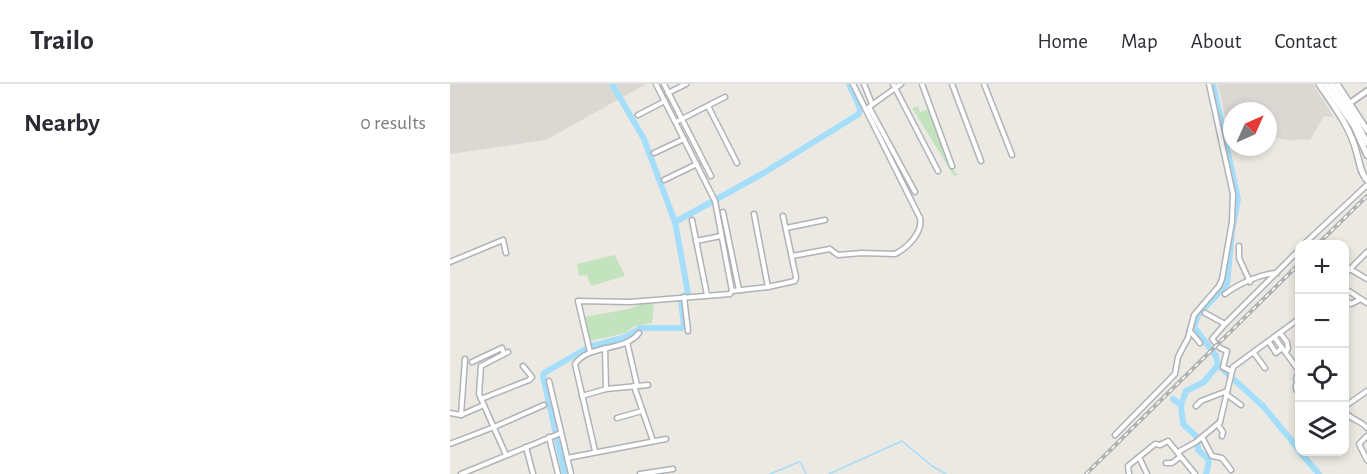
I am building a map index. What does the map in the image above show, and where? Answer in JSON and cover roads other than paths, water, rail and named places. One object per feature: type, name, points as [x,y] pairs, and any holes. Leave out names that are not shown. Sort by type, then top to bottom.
[{"type":"main road","points":[[1319,84],[1346,126],[1353,140],[1362,175],[1367,180]]},
{"type":"main road","points":[[1325,84],[1354,126],[1367,155]]},
{"type":"main road","points":[[1331,84],[1358,123],[1367,143]]},
{"type":"main road","points":[[1337,84],[1367,130]]},
{"type":"street","points":[[656,84],[711,192],[717,210],[731,292]]},
{"type":"street","points":[[664,84],[711,176]]},
{"type":"street","points":[[669,93],[686,84]]},
{"type":"street","points":[[792,256],[830,249],[839,255],[895,254],[915,237],[921,224],[853,84]]},
{"type":"street","points":[[864,84],[872,104]]},
{"type":"street","points":[[901,84],[894,86],[869,107],[915,192]]},
{"type":"street","points":[[922,84],[952,166]]},
{"type":"street","points":[[952,84],[981,161]]},
{"type":"street","points":[[984,84],[1012,155]]},
{"type":"street","points":[[1115,435],[1174,374],[1194,315],[1221,283],[1232,222],[1233,194],[1209,84]]},
{"type":"street","points":[[894,86],[938,171]]},
{"type":"street","points":[[1350,103],[1367,91]]},
{"type":"street","points":[[676,122],[725,97]]},
{"type":"street","points":[[638,115],[665,101]]},
{"type":"street","points":[[708,106],[737,163]]},
{"type":"street","points":[[654,153],[684,139]]},
{"type":"street","points":[[664,180],[697,164]]},
{"type":"street","points":[[1308,240],[1367,185]]},
{"type":"street","points":[[723,212],[739,290]]},
{"type":"street","points":[[754,214],[768,287]]},
{"type":"street","points":[[589,351],[578,301],[630,302],[707,295],[795,281],[783,216]]},
{"type":"street","points":[[692,220],[707,295]]},
{"type":"street","points":[[786,228],[825,220]]},
{"type":"street","points":[[696,241],[721,236]]},
{"type":"street","points":[[450,262],[503,240],[506,253]]},
{"type":"street","points":[[1239,246],[1239,258],[1250,282]]},
{"type":"street","points":[[1367,252],[1350,269],[1367,279]]},
{"type":"street","points":[[1231,372],[1223,367],[1227,359],[1227,351],[1220,348],[1212,339],[1295,253]]},
{"type":"street","points":[[1225,294],[1269,273],[1277,273]]},
{"type":"street","points":[[1349,292],[1367,303]]},
{"type":"street","points":[[682,297],[688,331]]},
{"type":"street","points":[[1349,303],[1351,304],[1360,300]]},
{"type":"street","points":[[1205,313],[1225,324]]},
{"type":"street","points":[[1222,436],[1223,432],[1218,425],[1233,367],[1295,322]]},
{"type":"street","points":[[1190,331],[1200,343]]},
{"type":"street","points":[[596,451],[574,364],[589,351],[627,342],[639,333]]},
{"type":"street","points":[[1281,334],[1288,344],[1285,352]]},
{"type":"street","points":[[1275,338],[1295,366]]},
{"type":"street","points":[[627,342],[635,386],[653,441]]},
{"type":"street","points":[[1269,342],[1276,353],[1282,348]]},
{"type":"street","points":[[472,362],[502,348],[506,353],[481,366],[478,394],[506,455]]},
{"type":"street","points":[[605,348],[606,389]]},
{"type":"street","points":[[1254,353],[1264,368]]},
{"type":"street","points":[[461,415],[465,359]]},
{"type":"street","points":[[481,399],[529,380],[532,377],[531,373],[523,366]]},
{"type":"street","points":[[549,381],[571,474]]},
{"type":"street","points":[[582,396],[606,389],[648,386]]},
{"type":"street","points":[[1349,405],[1367,391]]},
{"type":"street","points":[[1227,392],[1241,405]]},
{"type":"street","points":[[1196,406],[1201,401],[1227,392]]},
{"type":"street","points":[[450,413],[461,415],[484,405]]},
{"type":"street","points":[[450,444],[494,428],[544,405]]},
{"type":"street","points":[[617,418],[642,411]]},
{"type":"street","points":[[1349,416],[1362,422],[1367,428]]},
{"type":"street","points":[[1166,463],[1172,463],[1179,454],[1220,422]]},
{"type":"street","points":[[461,474],[560,433]]},
{"type":"street","points":[[1367,436],[1359,444],[1367,460]]},
{"type":"street","points":[[551,437],[558,474]]},
{"type":"street","points":[[1202,437],[1212,456],[1222,459],[1231,470]]},
{"type":"street","points":[[567,458],[666,439]]},
{"type":"street","points":[[1129,474],[1128,466],[1155,444],[1168,441],[1195,474]]},
{"type":"street","points":[[526,447],[533,474]]},
{"type":"street","points":[[1139,457],[1147,474]]},
{"type":"street","points":[[475,468],[477,474]]},
{"type":"street","points":[[640,474],[673,469]]},
{"type":"waterway","points":[[565,474],[544,373],[589,347],[626,337],[640,328],[682,328],[684,325],[681,301],[688,293],[675,222],[644,139],[612,84]]},
{"type":"waterway","points":[[675,222],[762,174],[859,114],[860,108],[849,84]]},
{"type":"waterway","points":[[1206,474],[1208,460],[1198,450],[1197,437],[1183,424],[1181,405],[1186,391],[1204,382],[1218,365],[1216,356],[1194,327],[1198,315],[1227,284],[1232,231],[1238,199],[1213,84]]},
{"type":"waterway","points":[[1218,365],[1263,406],[1295,445]]},
{"type":"waterway","points":[[1173,399],[1181,405]]},
{"type":"waterway","points":[[829,474],[902,441],[932,466],[946,474]]},
{"type":"waterway","points":[[1303,456],[1319,474]]},
{"type":"waterway","points":[[770,474],[799,462],[806,474]]},
{"type":"railway","points":[[1322,240],[1367,196]]},
{"type":"railway","points":[[1086,474],[1295,268]]}]
